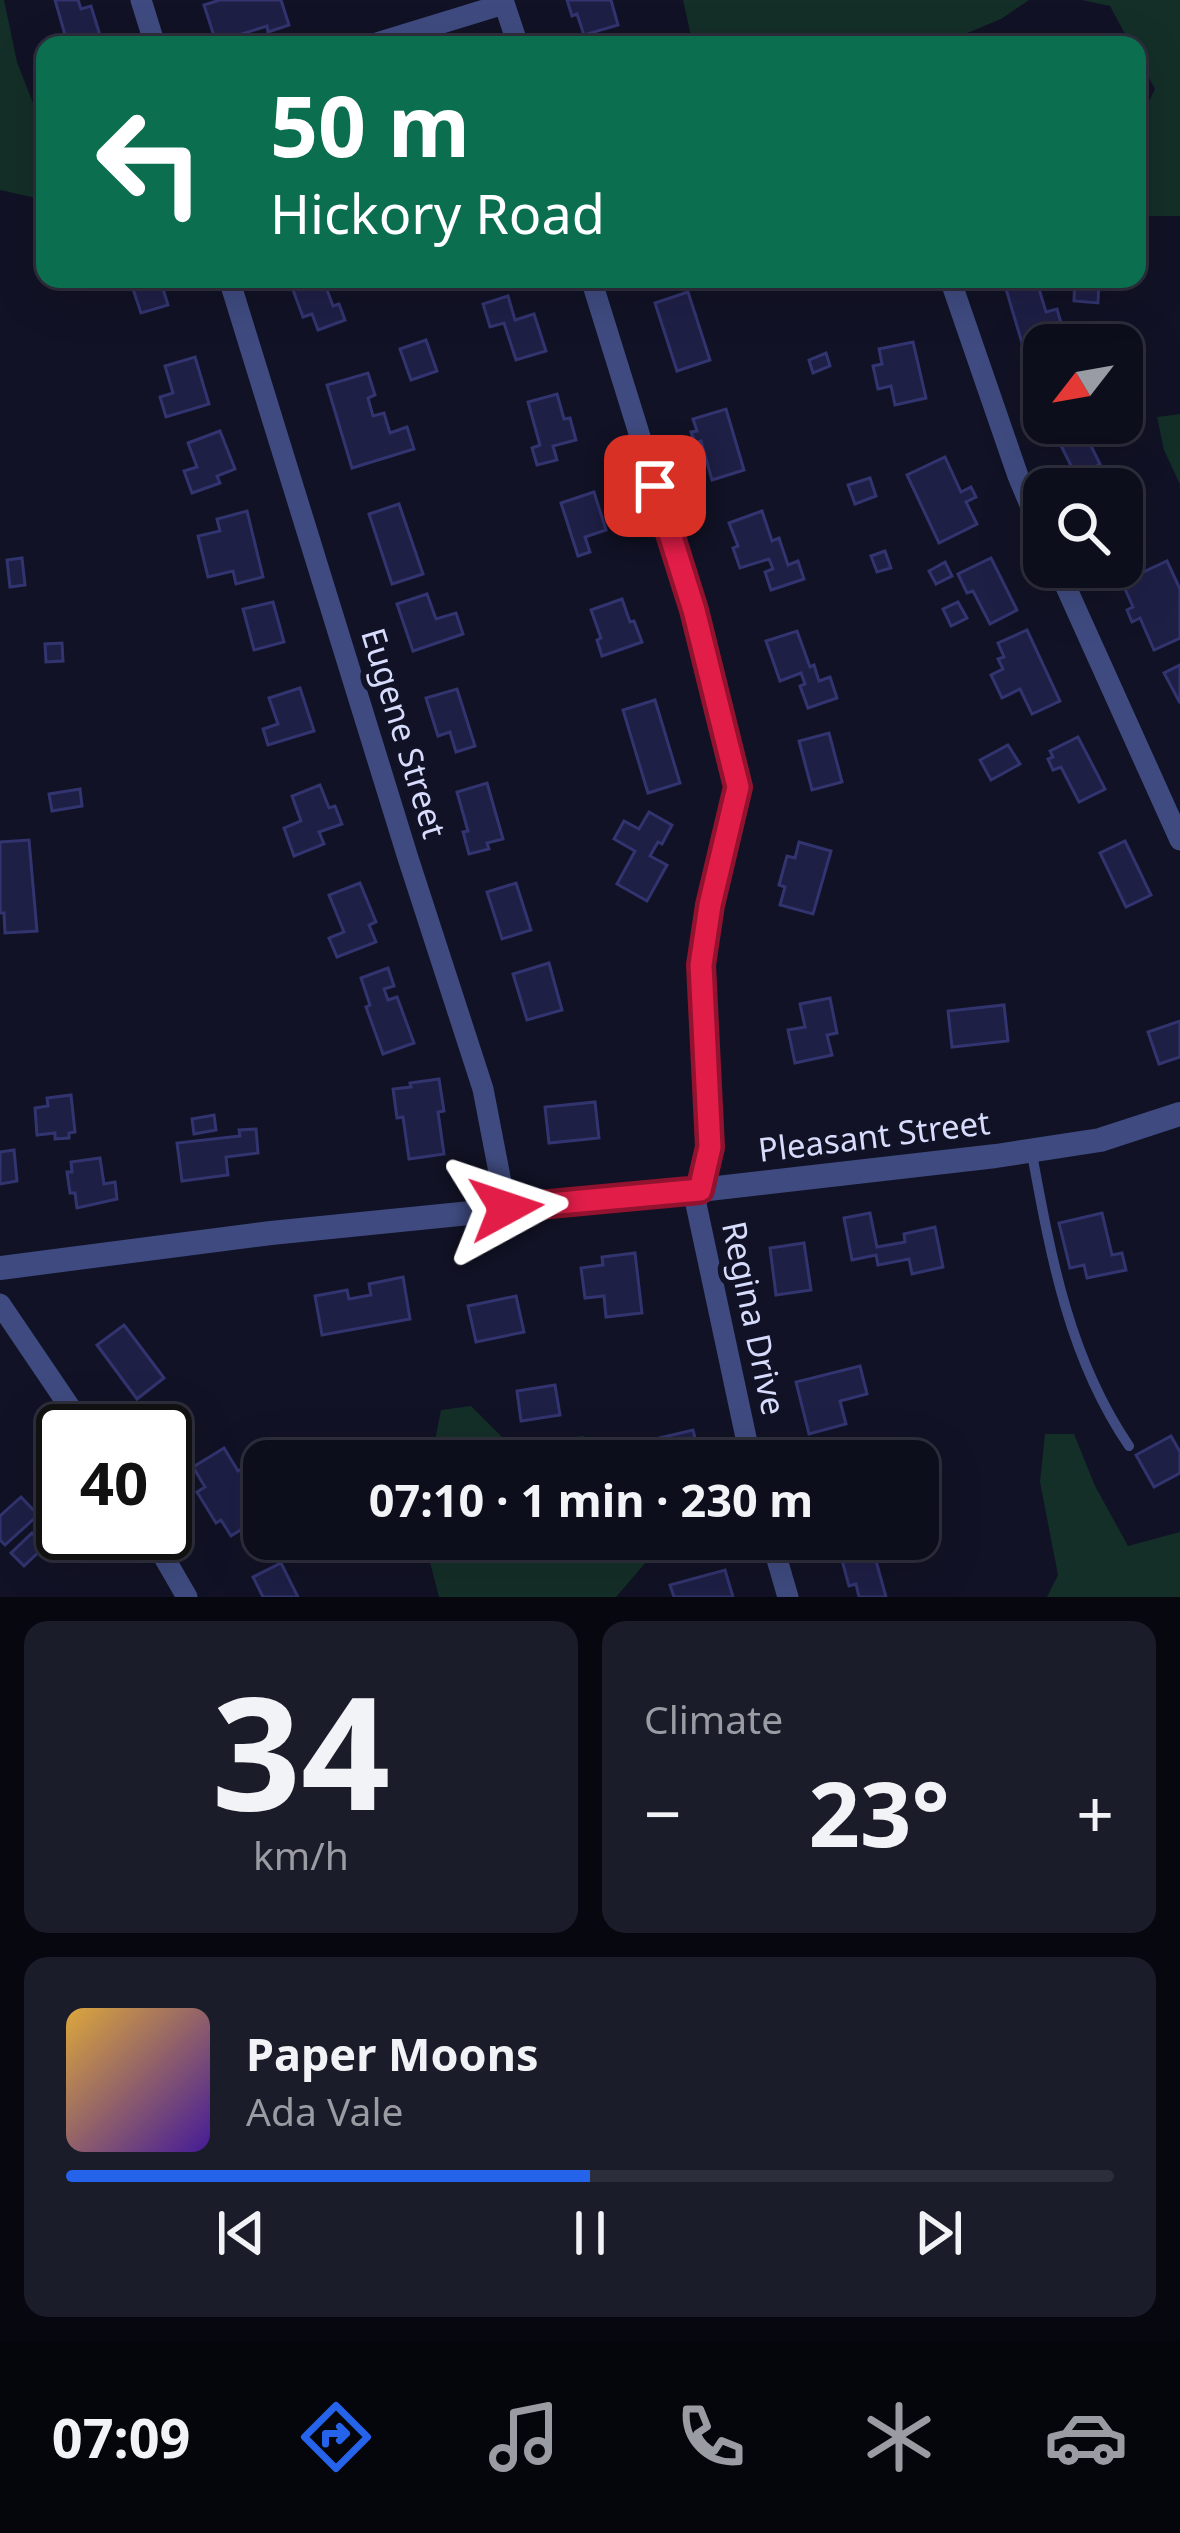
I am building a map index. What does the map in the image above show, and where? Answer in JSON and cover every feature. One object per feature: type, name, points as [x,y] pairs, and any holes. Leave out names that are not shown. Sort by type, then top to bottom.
[{"type":"street","points":[[141,0],[152,36]]},
{"type":"street","points":[[398,36],[503,2],[515,36]]},
{"type":"street","name":"Eugene Street","points":[[232,288],[483,1089],[506,1208]]},
{"type":"street","name":"Regina Drive","points":[[594,288],[694,610],[738,787],[701,965],[710,1147],[696,1204],[747,1440]]},
{"type":"street","points":[[953,288],[1023,488]]},
{"type":"street","points":[[1066,588],[1180,840]]},
{"type":"street","name":"Pleasant Street","points":[[0,1268],[271,1232],[700,1190],[1031,1150],[1100,1140],[1180,1114]]},
{"type":"street","points":[[0,1304],[68,1404]]},
{"type":"street","points":[[166,1560],[187,1597]]},
{"type":"street","points":[[777,1560],[788,1597]]},
{"type":"lane","points":[[1031,1150],[1062,1303],[1089,1377],[1129,1446]]},
{"type":"green space","points":[[0,0],[4,0],[17,62],[36,111],[36,198],[0,190]]},
{"type":"green space","points":[[683,0],[1029,0],[1001,19],[960,36],[691,36]]},
{"type":"green space","points":[[1082,0],[1180,0],[1180,216],[1146,216],[1146,107],[1155,89],[1146,72],[1146,36],[1126,36],[1110,6]]},
{"type":"green space","points":[[1180,414],[1180,484],[1164,450],[1157,417]]},
{"type":"green space","points":[[471,1406],[505,1440],[435,1440],[441,1410]]},
{"type":"green space","points":[[1045,1434],[1074,1434],[1095,1486],[1128,1546],[1180,1532],[1180,1597],[1047,1597],[1058,1575],[1040,1482]]},
{"type":"green space","points":[[429,1560],[648,1560],[616,1597],[439,1597]]},
{"type":"building","points":[[55,0],[78,0],[81,9],[91,6],[100,36],[65,36]]},
{"type":"building","points":[[220,0],[281,0],[289,25],[268,32],[267,26],[235,36],[214,36],[204,5]]},
{"type":"building","points":[[567,0],[611,0],[618,25],[584,35]]},
{"type":"building","points":[[133,288],[163,288],[168,305],[141,313]]},
{"type":"building","points":[[292,288],[326,288],[345,320],[318,330],[312,314],[303,317]]},
{"type":"building","points":[[1039,288],[1046,312],[1057,309],[1061,324],[1023,324],[1022,343],[1006,289]]},
{"type":"building","points":[[1075,288],[1099,288],[1098,303],[1074,301]]},
{"type":"building","points":[[688,292],[710,360],[677,371],[655,303]]},
{"type":"building","points":[[508,296],[515,320],[534,314],[546,351],[516,360],[504,323],[490,327],[483,304]]},
{"type":"building","points":[[426,340],[437,371],[411,380],[400,349]]},
{"type":"building","points":[[913,342],[926,398],[895,405],[891,386],[878,389],[873,366],[882,364],[879,349]]},
{"type":"building","points":[[826,353],[830,366],[813,373],[809,360]]},
{"type":"building","points":[[195,357],[209,404],[166,417],[160,397],[173,393],[165,366]]},
{"type":"building","points":[[368,373],[375,395],[368,398],[373,416],[384,413],[390,433],[407,427],[414,449],[352,468],[327,385]]},
{"type":"building","points":[[557,394],[576,440],[553,446],[557,460],[537,465],[532,448],[540,445],[528,402]]},
{"type":"building","points":[[726,409],[744,470],[712,480],[701,441],[695,443],[691,432],[697,431],[693,419]]},
{"type":"building","points":[[220,431],[235,469],[217,476],[220,483],[192,493],[184,471],[197,467],[188,443]]},
{"type":"building","points":[[1060,444],[1095,444],[1091,446],[1100,464],[1072,468]]},
{"type":"building","points":[[945,457],[961,492],[971,487],[976,497],[966,502],[977,524],[939,543],[907,475]]},
{"type":"building","points":[[870,478],[876,496],[855,504],[848,485]]},
{"type":"building","points":[[594,492],[606,530],[585,537],[590,552],[578,556],[561,503]]},
{"type":"building","points":[[399,504],[423,574],[392,584],[369,514]]},
{"type":"building","points":[[247,511],[263,577],[236,584],[233,571],[208,577],[198,536],[220,531],[217,519]]},
{"type":"building","points":[[762,511],[772,541],[779,538],[788,565],[798,561],[804,579],[771,590],[765,572],[773,569],[769,559],[740,568],[729,523]]},
{"type":"building","points":[[885,551],[891,568],[877,572],[871,556]]},
{"type":"building","points":[[22,558],[25,585],[10,587],[7,560]]},
{"type":"building","points":[[991,558],[1017,610],[990,624],[958,574]]},
{"type":"building","points":[[1167,561],[1180,589],[1180,638],[1154,650],[1140,618],[1132,622],[1127,610],[1133,607],[1125,588],[1143,588],[1143,572]]},
{"type":"building","points":[[945,562],[952,576],[936,584],[929,571]]},
{"type":"building","points":[[427,594],[436,619],[456,613],[463,634],[413,651],[397,604]]},
{"type":"building","points":[[622,599],[642,642],[602,656],[591,610]]},
{"type":"building","points":[[273,602],[284,642],[254,650],[243,609]]},
{"type":"building","points":[[958,602],[967,618],[951,626],[943,609]]},
{"type":"building","points":[[1027,630],[1060,701],[1032,714],[1020,689],[1002,698],[991,675],[1003,669],[998,643]]},
{"type":"building","points":[[797,631],[810,667],[814,665],[819,681],[830,677],[837,698],[808,708],[801,673],[780,681],[766,641]]},
{"type":"building","points":[[62,643],[63,661],[46,662],[45,644]]},
{"type":"building","points":[[1180,665],[1180,703],[1164,673]]},
{"type":"building","points":[[300,688],[314,731],[268,745],[263,729],[278,724],[269,698]]},
{"type":"building","points":[[457,689],[475,746],[456,752],[450,732],[438,736],[426,698]]},
{"type":"building","points":[[655,700],[680,783],[648,793],[623,710]]},
{"type":"building","points":[[829,733],[842,782],[812,790],[799,741]]},
{"type":"building","points":[[1078,737],[1105,789],[1079,802],[1061,767],[1053,770],[1048,759],[1053,757],[1050,751]]},
{"type":"building","points":[[1008,745],[1020,764],[991,780],[980,760]]},
{"type":"building","points":[[487,783],[503,839],[469,854],[457,792]]},
{"type":"building","points":[[320,785],[342,824],[319,832],[324,844],[294,856],[284,828],[301,821],[292,796]]},
{"type":"building","points":[[80,789],[82,806],[52,811],[49,794]]},
{"type":"building","points":[[649,812],[672,825],[650,856],[667,865],[647,901],[617,884],[635,851],[614,839],[624,821],[639,829]]},
{"type":"building","points":[[29,840],[37,931],[5,933],[4,913],[0,913],[0,842]]},
{"type":"building","points":[[1125,841],[1151,895],[1126,907],[1100,853]]},
{"type":"building","points":[[799,842],[831,851],[813,914],[780,905],[785,887],[779,885],[787,856],[795,858]]},
{"type":"building","points":[[360,883],[376,922],[369,925],[376,942],[337,957],[329,938],[344,932],[329,895]]},
{"type":"building","points":[[516,883],[531,930],[502,939],[487,892]]},
{"type":"building","points":[[549,963],[562,1010],[527,1020],[513,974]]},
{"type":"building","points":[[388,968],[394,986],[384,989],[388,1000],[397,997],[414,1043],[383,1054],[361,978]]},
{"type":"building","points":[[830,998],[837,1033],[827,1035],[832,1055],[795,1063],[788,1030],[805,1027],[800,1004]]},
{"type":"building","points":[[1004,1005],[1008,1041],[952,1047],[948,1011]]},
{"type":"building","points":[[1180,1021],[1180,1057],[1159,1064],[1148,1032]]},
{"type":"building","points":[[439,1079],[444,1154],[409,1159],[393,1089]]},
{"type":"building","points":[[71,1095],[75,1132],[69,1138],[55,1139],[55,1133],[37,1135],[35,1108],[48,1106],[47,1098]]},
{"type":"building","points":[[595,1102],[599,1138],[549,1143],[545,1107]]},
{"type":"building","points":[[214,1115],[216,1130],[194,1134],[192,1119]]},
{"type":"building","points":[[256,1129],[258,1153],[226,1157],[228,1175],[182,1181],[177,1143],[240,1136],[239,1130]]},
{"type":"building","points":[[14,1150],[17,1181],[0,1184],[0,1152]]},
{"type":"building","points":[[100,1158],[104,1184],[115,1182],[117,1199],[77,1208],[67,1172],[72,1172],[71,1162]]},
{"type":"building","points":[[870,1213],[877,1247],[905,1242],[904,1234],[935,1227],[943,1267],[912,1274],[909,1259],[878,1265],[876,1255],[852,1260],[844,1218]]},
{"type":"building","points":[[1102,1213],[1112,1255],[1122,1253],[1126,1270],[1087,1278],[1084,1265],[1070,1268],[1059,1223]]},
{"type":"building","points":[[804,1243],[811,1290],[776,1295],[770,1248]]},
{"type":"building","points":[[635,1253],[642,1313],[606,1317],[604,1296],[585,1298],[581,1268],[603,1265],[602,1257]]},
{"type":"building","points":[[403,1277],[410,1319],[322,1335],[315,1296],[347,1290],[349,1299],[371,1295],[369,1284]]},
{"type":"building","points":[[516,1296],[524,1332],[476,1342],[468,1306]]},
{"type":"building","points":[[124,1325],[164,1378],[137,1399],[97,1345]]},
{"type":"building","points":[[860,1366],[867,1394],[840,1401],[846,1424],[809,1434],[796,1382]]},
{"type":"building","points":[[555,1385],[560,1415],[521,1421],[517,1391]]},
{"type":"building","points":[[693,1430],[696,1440],[659,1440]]},
{"type":"building","points":[[1171,1436],[1180,1452],[1180,1473],[1154,1487],[1136,1455]]},
{"type":"building","points":[[224,1448],[238,1471],[243,1468],[243,1528],[231,1536],[221,1520],[216,1523],[197,1492],[205,1487],[193,1467]]},
{"type":"building","points":[[21,1497],[36,1513],[5,1545],[0,1540],[0,1516]]},
{"type":"building","points":[[32,1533],[36,1538],[36,1555],[24,1566],[11,1553]]},
{"type":"building","points":[[842,1560],[876,1560],[886,1597],[859,1597],[856,1584],[849,1586]]},
{"type":"building","points":[[281,1563],[298,1597],[263,1597],[253,1577]]},
{"type":"building","points":[[725,1570],[733,1597],[674,1597],[670,1585]]},
{"type":"route","points":[[506,1208],[700,1190],[710,1147],[701,965],[738,787],[694,610],[655,486]]}]
